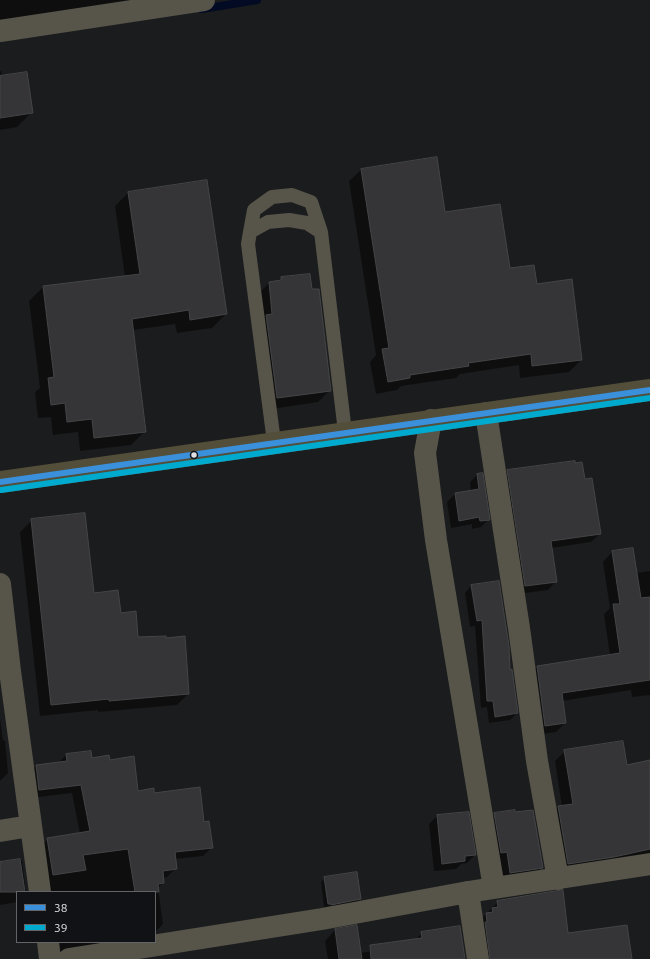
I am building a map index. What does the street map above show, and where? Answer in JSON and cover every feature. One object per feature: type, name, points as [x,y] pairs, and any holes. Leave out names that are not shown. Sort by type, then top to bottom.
[{"type":"highway","points":[[0,482],[274,442],[650,390]]},
{"type":"street","points":[[0,31],[118,6],[204,0]]},
{"type":"street","points":[[486,413],[519,628],[537,761],[558,879]]},
{"type":"street","points":[[431,420],[425,453],[435,532],[494,888]]},
{"type":"street","points":[[0,584],[5,671],[40,891]]},
{"type":"street","points":[[0,831],[30,826]]},
{"type":"street","points":[[69,959],[322,919],[468,892],[650,864]]},
{"type":"street","points":[[468,892],[478,959]]},
{"type":"street","points":[[48,943],[50,959]]},
{"type":"lane","points":[[274,442],[248,244],[254,210],[272,197],[292,195],[312,202],[321,232],[345,432]]},
{"type":"lane","points":[[250,232],[268,222],[289,220],[307,223],[321,232]]},
{"type":"building","points":[[27,72],[33,113],[0,118],[0,76]]},
{"type":"building","points":[[437,157],[445,212],[500,204],[510,268],[534,265],[537,284],[572,279],[582,360],[532,366],[531,354],[468,363],[469,366],[410,375],[410,378],[388,382],[382,349],[389,348],[361,169]]},
{"type":"building","points":[[207,180],[227,314],[190,320],[189,310],[132,319],[146,432],[94,438],[92,419],[67,422],[65,403],[51,405],[48,378],[54,377],[43,286],[140,274],[128,192]]},
{"type":"building","points":[[310,274],[312,289],[319,289],[331,391],[277,398],[266,315],[272,314],[269,282],[281,280],[281,277]]},
{"type":"building","points":[[575,461],[575,463],[582,462],[585,479],[592,478],[601,534],[551,541],[557,582],[525,586],[507,470]]},
{"type":"building","points":[[483,473],[490,520],[480,521],[479,517],[459,521],[455,493],[479,489],[477,474]]},
{"type":"building","points":[[85,513],[94,593],[118,590],[121,613],[136,611],[138,637],[166,636],[166,638],[185,636],[189,694],[109,701],[109,699],[51,705],[31,519]]},
{"type":"building","points":[[633,548],[641,598],[650,597],[650,680],[562,693],[566,723],[545,726],[537,666],[620,653],[613,604],[620,604],[612,551]]},
{"type":"building","points":[[499,581],[509,646],[510,670],[512,669],[518,713],[495,717],[493,701],[487,701],[482,620],[477,621],[471,585]]},
{"type":"building","points":[[623,741],[627,765],[650,760],[650,849],[614,857],[568,864],[558,806],[573,804],[564,750]]},
{"type":"building","points":[[91,751],[92,758],[109,755],[110,760],[134,756],[138,791],[154,788],[154,793],[200,787],[204,822],[209,821],[213,848],[175,852],[177,869],[163,871],[164,883],[158,884],[159,892],[135,891],[128,849],[83,855],[86,870],[53,875],[47,838],[90,831],[81,785],[39,790],[36,765],[67,761],[66,754]]},
{"type":"building","points":[[515,810],[515,812],[533,810],[543,868],[510,873],[507,852],[501,853],[494,813]]},
{"type":"building","points":[[469,812],[476,855],[465,856],[465,861],[442,864],[437,815]]},
{"type":"building","points":[[20,859],[25,891],[0,892],[0,862]]},
{"type":"building","points":[[357,872],[361,899],[331,905],[328,904],[324,877]]},
{"type":"building","points":[[563,890],[568,933],[627,925],[632,959],[490,959],[485,922],[487,922],[486,913],[493,912],[492,908],[498,907],[497,901]]},
{"type":"building","points":[[357,925],[362,959],[339,959],[335,929]]},
{"type":"building","points":[[460,926],[465,959],[371,959],[370,945],[422,938],[421,932]]},
{"type":"waterway","points":[[202,9],[257,0]]},
{"type":"transit line","name":"38","points":[[0,482],[650,390]]},
{"type":"transit line","name":"39","points":[[1,490],[650,398]]}]
